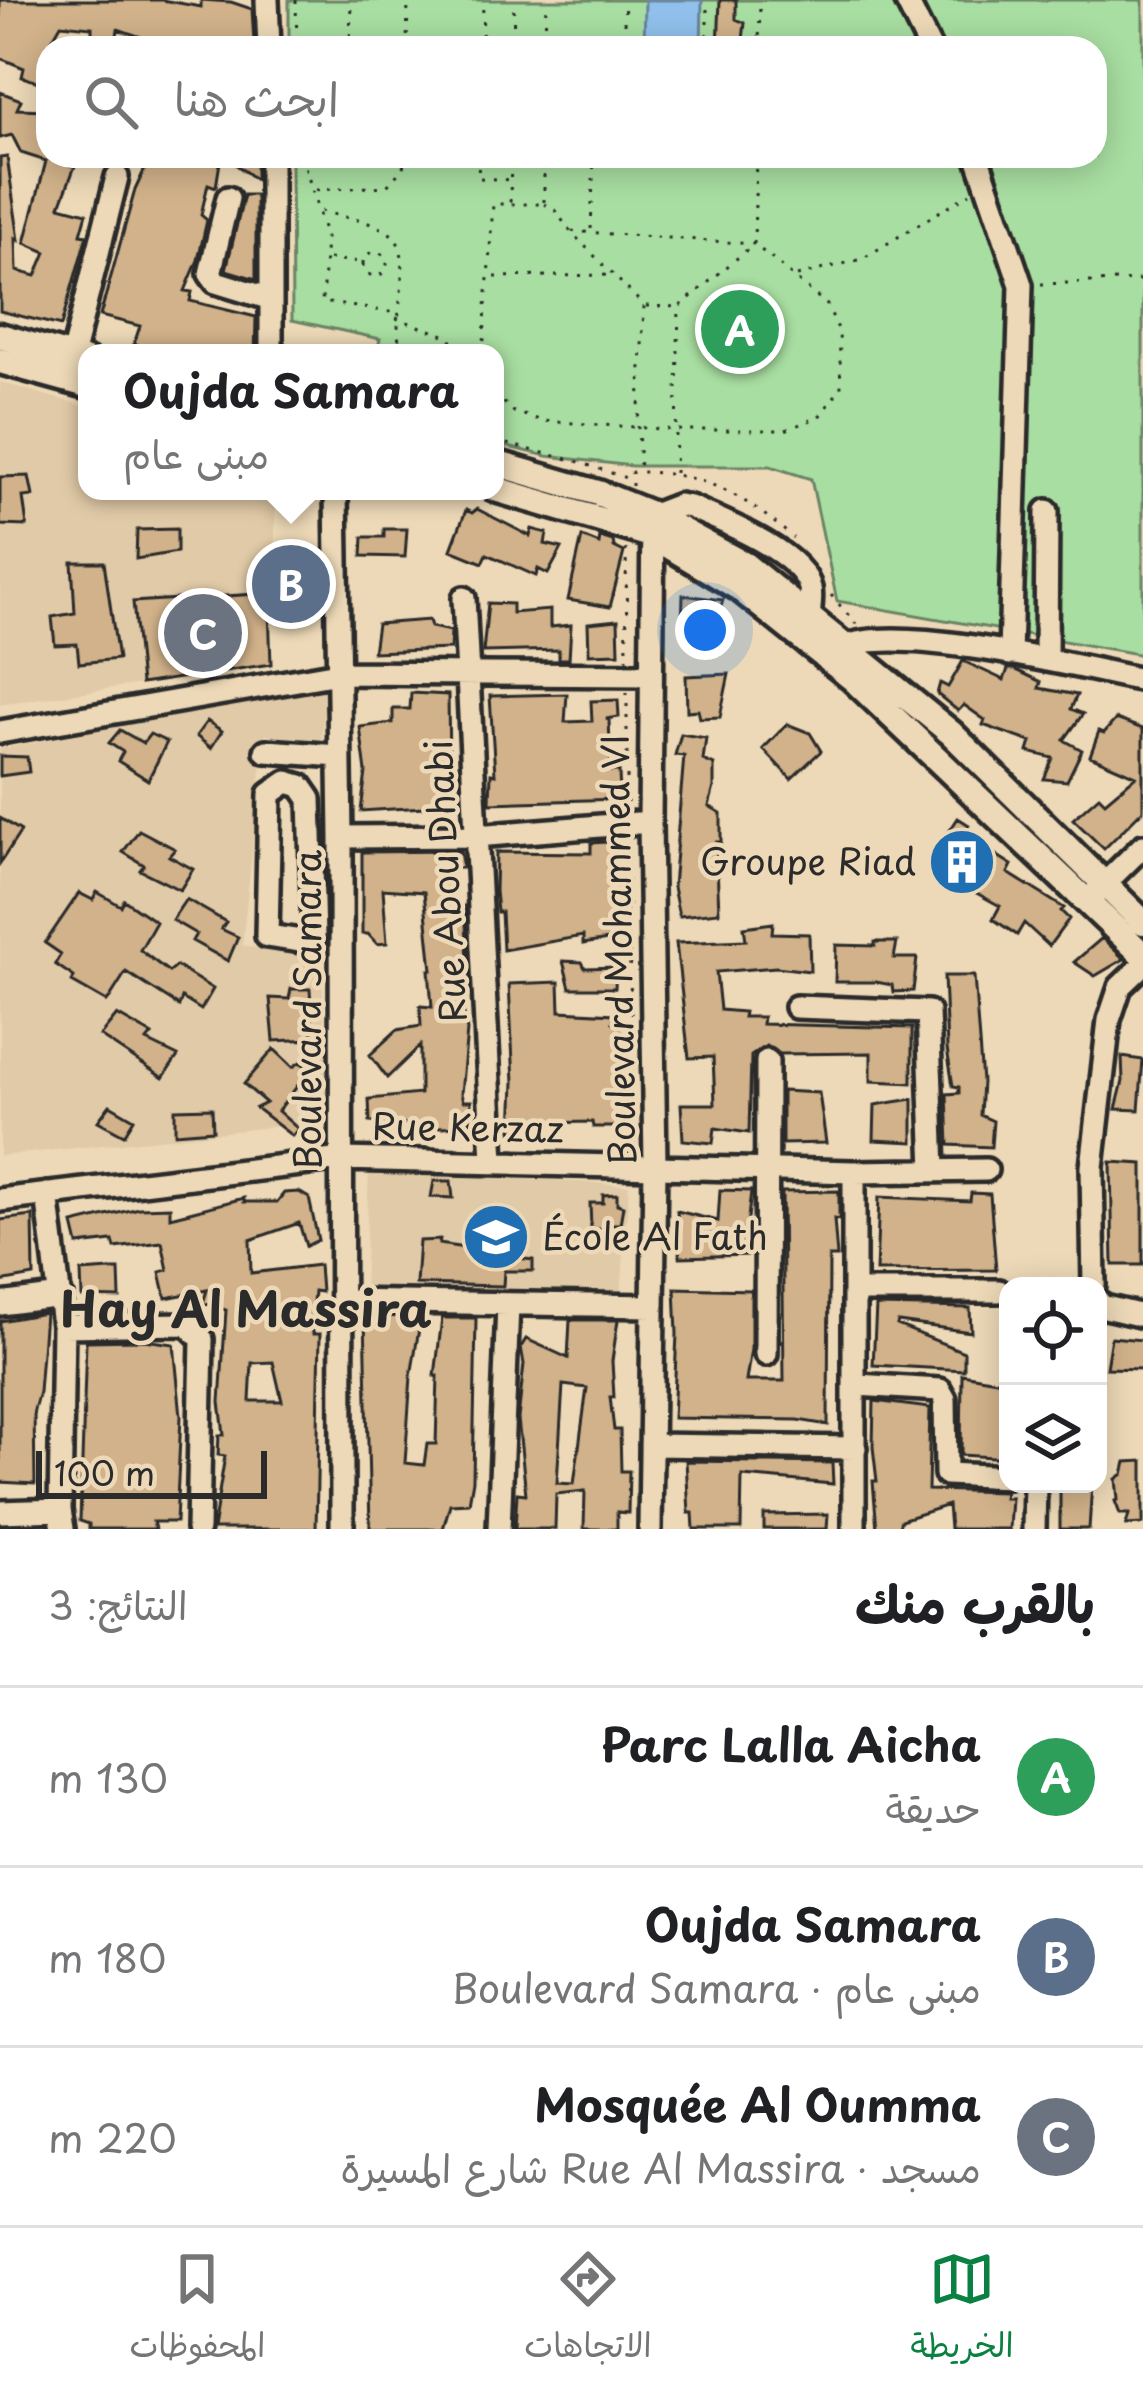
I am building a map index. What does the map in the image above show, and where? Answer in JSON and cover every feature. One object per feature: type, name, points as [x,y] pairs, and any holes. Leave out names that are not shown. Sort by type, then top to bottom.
[{"type":"main road","points":[[0,336],[78,359]]},
{"type":"main road","points":[[0,361],[78,383]]},
{"type":"main road","points":[[504,467],[745,565],[951,733],[1096,892],[1143,955]]},
{"type":"main road","points":[[504,491],[641,521],[739,588],[863,660],[932,753],[1096,892],[1143,922]]},
{"type":"main road","points":[[932,753],[951,733]]},
{"type":"street","points":[[265,0],[268,36]]},
{"type":"street","points":[[906,0],[923,36]]},
{"type":"street","points":[[271,168],[271,344]]},
{"type":"street","points":[[981,168],[1021,285],[1010,655]]},
{"type":"street","points":[[82,344],[117,177]]},
{"type":"street","points":[[228,198],[210,274],[216,281],[271,298]]},
{"type":"street","name":"Boulevard Samara","points":[[336,500],[342,1529]]},
{"type":"street","points":[[641,521],[679,506],[690,507],[755,534],[804,575],[810,588],[809,617]]},
{"type":"street","points":[[1046,660],[1047,511]]},
{"type":"street","name":"Boulevard Mohammed VI","points":[[641,521],[638,823],[653,1306],[650,1529]]},
{"type":"street","name":"Rue Abou Dhabi","points":[[464,598],[493,1161]]},
{"type":"street","points":[[863,660],[902,640],[1046,660],[1143,680]]},
{"type":"street","points":[[0,732],[338,673],[639,675]]},
{"type":"street","points":[[287,782],[270,794],[267,936],[308,942],[314,937],[310,799],[307,790],[287,782],[276,751],[339,756]]},
{"type":"street","points":[[341,837],[476,836],[638,823]]},
{"type":"street","points":[[1096,892],[1143,846]]},
{"type":"street","points":[[1094,1277],[1090,1188],[1109,1020],[1120,987],[1143,965]]},
{"type":"street","points":[[796,1007],[928,1012],[934,1170]]},
{"type":"street","points":[[766,1354],[767,1061]]},
{"type":"street","name":"Rue Kerzaz","points":[[0,1200],[342,1160],[854,1172],[986,1170]]},
{"type":"street","points":[[854,1172],[854,1529]]},
{"type":"street","points":[[0,1513],[61,1520],[63,1325],[47,1194]]},
{"type":"street","points":[[856,1291],[999,1291]]},
{"type":"street","points":[[0,1304],[61,1297]]},
{"type":"street","points":[[342,1301],[653,1306]]},
{"type":"street","points":[[499,1529],[508,1305]]},
{"type":"street","points":[[1107,1307],[1143,1316]]},
{"type":"street","points":[[63,1325],[187,1324],[196,1329],[202,1339],[198,1529]]},
{"type":"street","points":[[856,1385],[940,1390],[945,1399],[946,1474],[999,1477]]},
{"type":"street","points":[[651,1445],[855,1448]]},
{"type":"street","points":[[1034,1529],[1035,1493]]},
{"type":"path","points":[[296,0],[297,36]]},
{"type":"path","points":[[350,36],[352,0]]},
{"type":"path","points":[[407,36],[408,0]]},
{"type":"path","points":[[482,36],[483,0]]},
{"type":"path","points":[[513,36],[514,0]]},
{"type":"path","points":[[545,36],[546,0]]},
{"type":"path","points":[[624,36],[625,0]]},
{"type":"path","points":[[707,0],[707,36]]},
{"type":"path","points":[[759,36],[760,0]]},
{"type":"path","points":[[306,168],[320,211],[327,258],[322,302],[396,315],[450,337],[453,344]]},
{"type":"path","points":[[314,190],[387,186],[403,168]]},
{"type":"path","points":[[478,168],[478,178],[511,180]]},
{"type":"path","points":[[510,204],[512,168]]},
{"type":"path","points":[[544,168],[544,204]]},
{"type":"path","points":[[591,231],[594,168]]},
{"type":"path","points":[[484,344],[494,204],[544,204],[555,209],[570,231],[644,306],[679,307],[754,244],[756,168]]},
{"type":"path","points":[[795,276],[862,260],[987,182]]},
{"type":"path","points":[[320,211],[382,228],[395,238],[404,261],[396,315],[401,344]]},
{"type":"path","points":[[504,403],[528,418],[677,430],[785,430],[808,423],[828,409],[841,388],[839,331],[827,304],[754,244],[570,231]]},
{"type":"path","points":[[373,252],[382,254],[388,263],[384,273],[375,276],[366,272],[363,262],[373,252]]},
{"type":"path","points":[[327,258],[363,262]]},
{"type":"path","points":[[491,277],[613,274]]},
{"type":"path","points":[[1021,285],[1143,280]]},
{"type":"path","points":[[640,472],[644,306]]},
{"type":"path","points":[[675,474],[679,307]]},
{"type":"path","points":[[504,443],[632,480]]},
{"type":"path","points":[[645,1164],[638,823],[641,521],[632,472],[704,479],[799,543]]},
{"type":"path","points":[[690,507],[704,479]]},
{"type":"path","points":[[824,579],[863,660]]},
{"type":"shaded area","points":[[0,382],[78,404],[78,500],[276,500],[274,572],[268,581],[255,582],[256,594],[133,602],[141,684],[0,704]]},
{"type":"shaded area","points":[[326,686],[321,744],[265,734],[242,945],[321,960],[328,1100],[317,1122],[0,1156],[0,749]]},
{"type":"shaded area","name":"École Al Fath","points":[[369,1170],[629,1185],[621,1295],[364,1289]]},
{"type":"green space","points":[[289,0],[1143,0],[1143,655],[837,601],[811,479],[770,466],[632,466],[504,446],[504,344],[379,344],[380,339],[292,320],[291,168],[1107,168],[1107,36],[289,36]]},
{"type":"water","points":[[645,0],[702,0],[701,36],[644,36]]},
{"type":"building","points":[[0,0],[162,0],[201,7],[201,0],[252,9],[254,36],[138,36],[118,29],[117,36],[92,36],[92,27],[61,24],[54,36],[36,36],[36,81],[22,77],[24,68],[0,58]]},
{"type":"building","points":[[720,0],[736,0],[736,19],[745,23],[743,36],[718,36]]},
{"type":"building","points":[[0,92],[21,100],[17,109],[36,110],[36,158],[21,153],[12,135],[0,138]]},
{"type":"building","points":[[7,157],[19,240],[16,238],[17,271],[36,276],[46,252],[25,243],[44,168],[74,168],[60,206],[87,213],[81,234],[87,235],[61,326],[0,311],[0,158]]},
{"type":"building","points":[[145,168],[219,168],[216,187],[208,184],[201,215],[207,220],[185,291],[192,292],[190,301],[256,317],[255,344],[134,344],[140,326],[100,316]]},
{"type":"building","points":[[240,168],[256,168],[256,180]]},
{"type":"building","points":[[244,195],[256,195],[256,279],[226,270]]},
{"type":"building","points":[[29,476],[33,496],[23,497],[27,526],[0,525],[0,477]]},
{"type":"building","points":[[477,509],[530,536],[532,529],[547,533],[545,544],[562,548],[548,574],[538,569],[536,576],[487,554],[483,563],[451,550],[466,510]]},
{"type":"building","points":[[177,529],[177,552],[136,559],[137,530]]},
{"type":"building","points":[[384,529],[407,529],[405,557],[362,556],[363,537],[384,537]]},
{"type":"building","points":[[582,537],[599,544],[600,537],[613,541],[624,552],[610,607],[568,600]]},
{"type":"building","points":[[72,562],[104,562],[118,659],[79,663],[77,644],[55,645],[52,617],[75,613]]},
{"type":"building","points":[[268,581],[271,664],[141,684],[133,602],[256,594],[255,582]]},
{"type":"building","points":[[683,595],[723,600],[715,627],[682,623]]},
{"type":"building","points":[[488,603],[512,604],[512,613],[550,610],[550,627],[571,625],[569,659],[559,659],[559,650],[483,652]]},
{"type":"building","points":[[429,620],[431,627],[451,631],[450,649],[373,652],[377,624]]},
{"type":"building","points":[[618,620],[619,653],[589,654],[588,623]]},
{"type":"building","points":[[963,661],[1004,680],[1008,669],[1014,669],[1041,682],[1039,688],[1077,695],[1071,709],[1083,714],[1064,740],[1082,750],[1067,781],[1044,779],[1053,758],[1028,752],[1031,742],[983,725],[985,720],[964,705],[958,711],[937,694],[940,683],[948,687]]},
{"type":"building","points":[[729,674],[720,717],[700,718],[698,710],[687,711],[686,676]]},
{"type":"building","points":[[411,693],[448,695],[449,767],[444,777],[455,777],[456,805],[361,811],[366,772],[360,727],[393,723],[393,709],[410,709]]},
{"type":"building","points":[[567,694],[565,722],[592,721],[591,701],[618,700],[619,717],[606,719],[611,771],[619,771],[620,799],[490,803],[491,773],[495,774],[490,696]]},
{"type":"building","points":[[1116,719],[1143,729],[1143,810],[1104,849],[1073,819],[1099,796],[1105,802],[1136,776],[1090,756],[1099,731],[1104,733]]},
{"type":"building","points":[[207,721],[222,731],[211,748],[196,736]]},
{"type":"building","points":[[787,724],[810,733],[821,751],[791,779],[763,749]]},
{"type":"building","points":[[120,730],[143,743],[150,734],[167,742],[148,780],[118,761],[123,752],[109,743]]},
{"type":"building","points":[[681,734],[706,738],[703,760],[714,765],[709,806],[721,813],[721,842],[716,842],[719,912],[679,916],[673,887],[684,756],[675,755]]},
{"type":"building","points":[[0,756],[27,757],[29,772],[0,776]]},
{"type":"building","points":[[0,818],[21,831],[0,863]]},
{"type":"building","points":[[958,818],[969,825],[963,834],[1012,865],[1008,873],[1064,908],[1061,911],[1069,919],[1049,946],[1024,923],[1017,935],[993,919],[1000,906],[944,870],[950,854],[939,847]]},
{"type":"building","points":[[139,830],[175,849],[169,856],[193,869],[180,890],[140,870],[144,865],[123,852]]},
{"type":"building","points":[[623,841],[620,894],[626,894],[627,937],[583,944],[583,936],[503,950],[495,891],[496,852],[591,853],[591,843]]},
{"type":"building","points":[[460,851],[463,868],[450,868],[454,906],[465,906],[468,961],[463,961],[463,1009],[467,1031],[461,1094],[463,1101],[471,1101],[470,1125],[370,1122],[369,1099],[420,1094],[420,1046],[387,1078],[370,1055],[397,1030],[421,1026],[420,1006],[432,1007],[432,970],[424,892],[383,889],[387,943],[377,944],[362,934],[362,852]]},
{"type":"building","points":[[97,892],[121,906],[124,900],[156,922],[140,950],[169,972],[176,966],[213,989],[201,1010],[182,998],[179,1006],[126,972],[107,1002],[72,982],[74,977],[55,964],[61,954],[45,943],[79,893],[93,900]]},
{"type":"building","points":[[186,899],[226,922],[221,929],[238,937],[228,961],[192,941],[196,934],[172,920]]},
{"type":"building","points":[[773,923],[772,933],[809,934],[810,971],[776,967],[716,972],[720,1010],[763,1017],[762,1024],[912,1028],[912,1083],[871,1081],[871,1053],[780,1054],[766,1046],[751,1056],[749,1133],[715,1128],[713,1143],[683,1140],[681,1104],[715,1104],[713,1057],[689,1058],[676,943],[746,940],[744,927]]},
{"type":"building","points":[[1102,938],[1124,959],[1095,976],[1074,962]]},
{"type":"building","points":[[875,942],[897,942],[894,958],[917,958],[913,991],[893,992],[892,985],[876,982],[835,982],[836,945],[875,946]]},
{"type":"building","points":[[563,961],[582,962],[585,968],[616,967],[615,988],[570,988]]},
{"type":"building","points":[[944,976],[974,976],[980,1115],[993,1121],[991,1147],[949,1145],[947,1094],[959,1093],[959,1087],[953,1086],[947,1049]]},
{"type":"building","points":[[559,982],[560,1011],[615,1014],[613,1022],[621,1025],[621,1127],[541,1123],[512,1131],[509,984]]},
{"type":"building","points":[[291,989],[310,989],[313,1039],[274,1041],[270,998],[289,999]]},
{"type":"building","points":[[117,1015],[152,1035],[147,1041],[178,1056],[163,1078],[100,1036]]},
{"type":"building","points":[[274,1049],[293,1067],[300,1062],[317,1074],[306,1091],[298,1085],[278,1111],[298,1129],[292,1136],[256,1108],[266,1103],[244,1084]]},
{"type":"building","points":[[1122,1057],[1143,1060],[1139,1110],[1116,1109],[1123,1081]]},
{"type":"building","points":[[782,1091],[819,1093],[826,1143],[782,1144]]},
{"type":"building","points":[[913,1099],[913,1142],[874,1140],[875,1105]]},
{"type":"building","points":[[110,1105],[134,1119],[124,1135],[98,1121]]},
{"type":"building","points":[[212,1108],[213,1130],[175,1133],[175,1109]]},
{"type":"building","points":[[1111,1162],[1143,1164],[1143,1265],[1113,1265]]},
{"type":"building","points":[[434,1181],[451,1181],[453,1198],[431,1197]]},
{"type":"building","points":[[720,1190],[751,1191],[747,1227],[751,1227],[751,1255],[680,1257],[677,1211],[718,1221]]},
{"type":"building","points":[[839,1191],[839,1220],[834,1219],[837,1257],[829,1257],[828,1425],[798,1420],[673,1418],[675,1288],[751,1290],[746,1381],[784,1381],[782,1192]]},
{"type":"building","points":[[299,1192],[309,1198],[318,1240],[306,1246],[299,1223],[250,1240],[251,1273],[319,1265],[321,1292],[314,1291],[312,1313],[313,1334],[320,1334],[316,1529],[213,1529],[225,1456],[218,1455],[219,1435],[224,1435],[220,1402],[226,1310],[203,1303],[207,1290],[166,1298],[160,1272],[168,1270],[162,1242],[115,1248],[113,1241],[78,1245],[73,1224],[139,1208],[170,1207],[170,1217],[244,1198],[244,1202],[277,1202],[284,1193]],"holes":[[[273,1362],[282,1401],[250,1401],[252,1363]]]},
{"type":"building","points":[[971,1193],[990,1194],[996,1270],[876,1271],[879,1197],[970,1201]]},
{"type":"building","points":[[617,1194],[617,1204],[623,1206],[620,1224],[605,1224],[604,1230],[591,1228],[590,1203],[603,1203],[603,1195]]},
{"type":"building","points":[[33,1216],[34,1276],[0,1282],[0,1220]]},
{"type":"building","points":[[440,1240],[439,1244],[471,1249],[471,1243],[519,1243],[518,1258],[533,1260],[533,1271],[504,1271],[503,1286],[416,1284],[419,1241]]},
{"type":"building","points":[[119,1270],[120,1298],[82,1297],[81,1272]]},
{"type":"building","points":[[876,1306],[970,1308],[971,1332],[897,1325],[964,1352],[964,1370],[873,1365]]},
{"type":"building","points":[[45,1313],[34,1410],[35,1484],[0,1482],[0,1321]]},
{"type":"building","points":[[365,1316],[421,1317],[405,1463],[424,1465],[427,1444],[436,1444],[435,1376],[442,1318],[476,1318],[473,1480],[469,1503],[450,1504],[443,1529],[370,1529]]},
{"type":"building","points":[[570,1320],[618,1320],[612,1361],[614,1397],[610,1397],[614,1430],[620,1430],[621,1471],[629,1471],[628,1513],[617,1512],[617,1529],[584,1529],[585,1491],[556,1494],[555,1529],[515,1529],[517,1493],[526,1494],[518,1419],[524,1364],[521,1347],[526,1339],[568,1358]],"holes":[[[563,1385],[587,1388],[574,1484],[557,1483]]]},
{"type":"building","points":[[1111,1337],[1143,1340],[1143,1369],[1107,1368]]},
{"type":"building","points":[[86,1341],[174,1344],[181,1416],[176,1522],[153,1522],[155,1529],[89,1529],[89,1524],[80,1521]]},
{"type":"building","points":[[962,1374],[999,1380],[999,1457],[961,1455]]},
{"type":"building","points":[[874,1401],[930,1408],[928,1490],[1005,1493],[1004,1498],[1011,1498],[1009,1529],[950,1529],[948,1505],[901,1520],[898,1529],[877,1529]]},
{"type":"building","points":[[686,1461],[832,1463],[833,1484],[742,1476],[741,1529],[694,1529]]},
{"type":"building","points":[[1143,1461],[1143,1524],[1126,1525],[1129,1514],[1120,1514],[1115,1501],[1116,1479],[1126,1462]]},
{"type":"building","points":[[1060,1493],[1091,1493],[1089,1529],[1060,1529]]},
{"type":"building","points":[[828,1514],[827,1529],[764,1529],[764,1515]]},
{"type":"place","name":"Parc Lalla Aicha","points":[[740,329]]},
{"type":"place","name":"Oujda Samara","points":[[291,584]]},
{"type":"place","name":"Mosquée Al Oumma","points":[[203,633]]},
{"type":"place","name":"Groupe Riad","points":[[962,862]]},
{"type":"place","name":"École Al Fath","points":[[496,1237]]},
{"type":"district","name":"Hay Al Massira","points":[[246,1310]]}]
